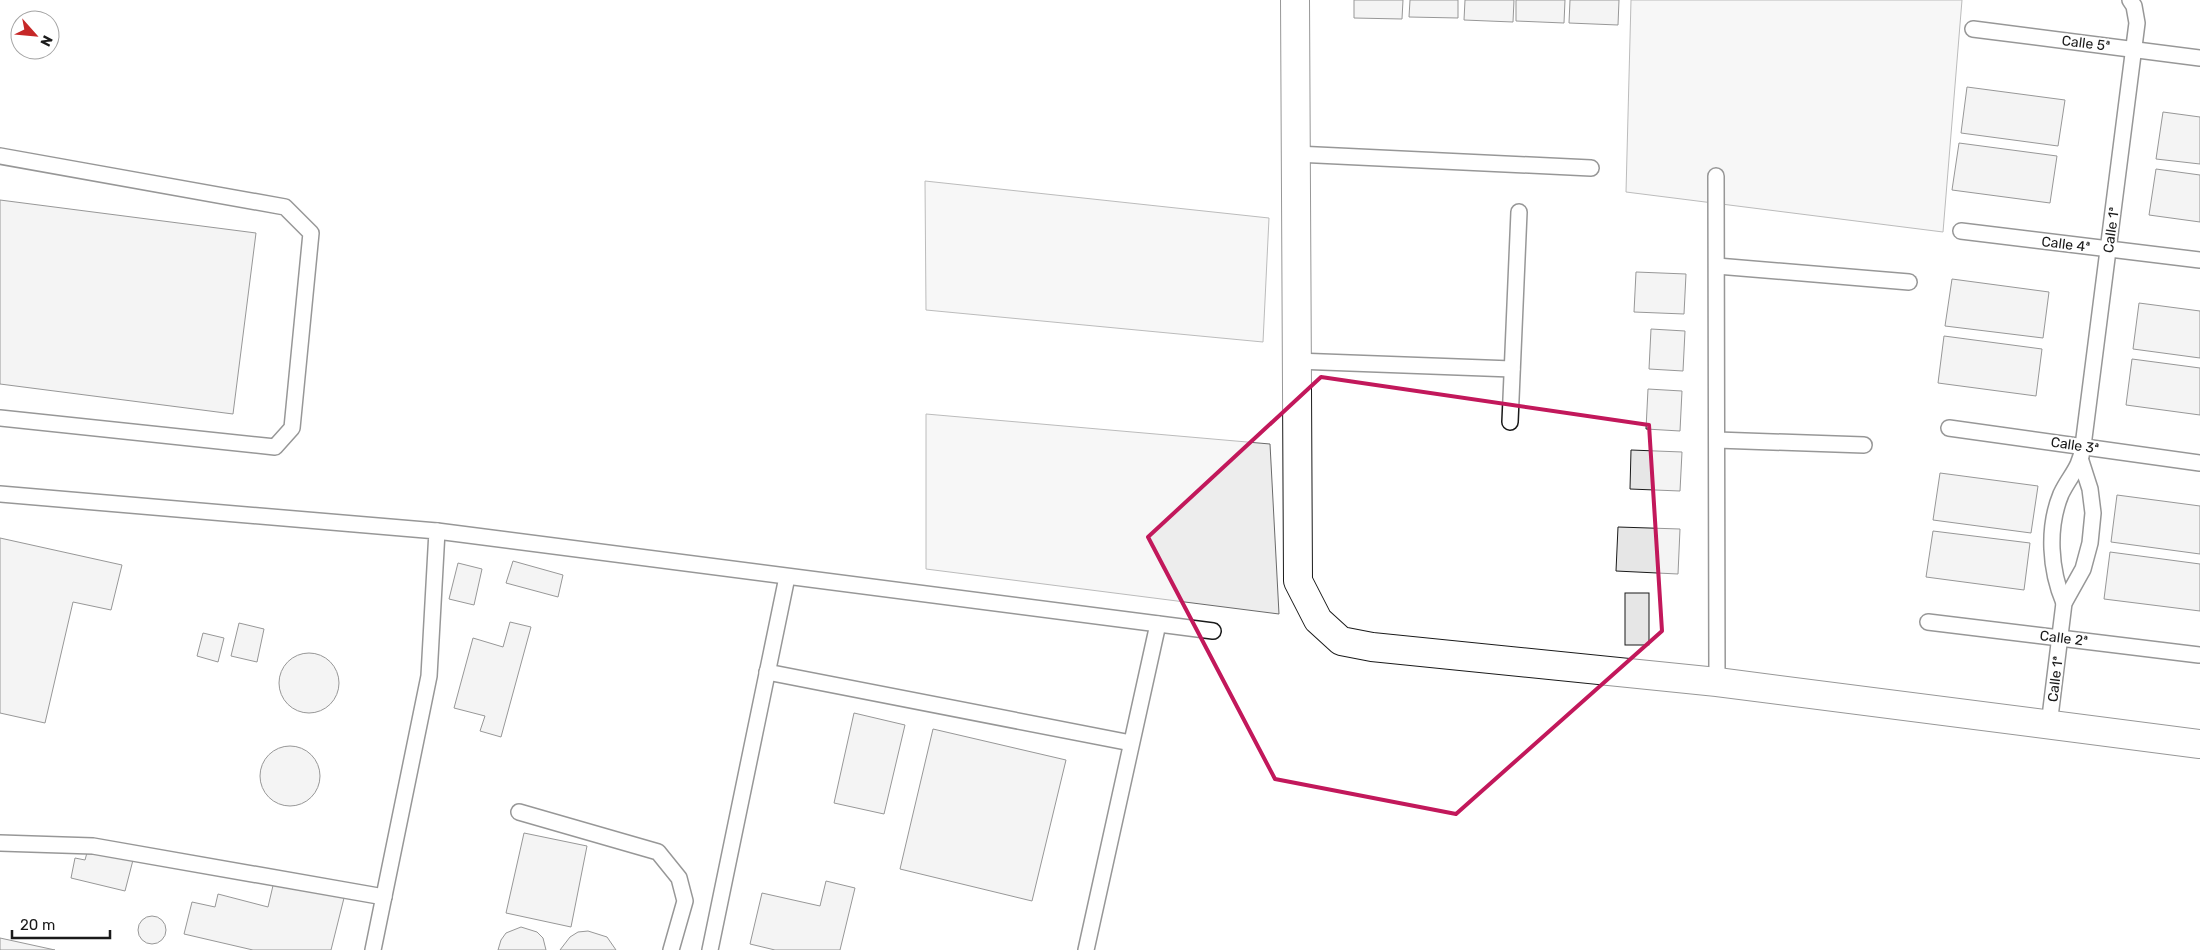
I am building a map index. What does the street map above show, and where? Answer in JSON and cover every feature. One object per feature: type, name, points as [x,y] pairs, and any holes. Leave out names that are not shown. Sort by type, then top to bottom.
[{"type":"street","points":[[1295,0],[1298,582],[1318,620],[1341,641],[1372,647],[1717,682],[2200,744]]},
{"type":"lane","name":"Calle 1ª","points":[[2049,725],[2064,603],[2083,569],[2090,543],[2093,513],[2082,453],[2137,23],[2134,6],[2130,0]]},
{"type":"lane","name":"Calle 5ª","points":[[1973,29],[2200,58]]},
{"type":"lane","points":[[1296,154],[1591,168]]},
{"type":"lane","points":[[0,156],[285,206],[311,233],[292,428],[275,447],[0,418]]},
{"type":"lane","points":[[1716,176],[1717,682]]},
{"type":"lane","points":[[1510,422],[1519,212]]},
{"type":"lane","name":"Calle 4ª","points":[[1961,231],[2200,260]]},
{"type":"lane","points":[[1717,266],[1909,282]]},
{"type":"lane","points":[[1296,361],[1512,369]]},
{"type":"lane","name":"Calle 3ª","points":[[1949,428],[2082,453],[2200,462]]},
{"type":"lane","points":[[1717,440],[1864,446]]},
{"type":"lane","name":"Calle 1ª","points":[[2064,603],[2056,583],[2052,553],[2055,519],[2061,495],[2082,453]]},
{"type":"lane","points":[[0,494],[437,531],[1213,631]]},
{"type":"lane","points":[[373,950],[429,676],[437,531]]},
{"type":"lane","points":[[710,950],[787,576]]},
{"type":"lane","name":"Calle 2ª","points":[[1928,622],[2199,655]]},
{"type":"lane","points":[[1086,950],[1158,624]]},
{"type":"lane","points":[[767,672],[1131,743]]},
{"type":"lane","points":[[519,812],[658,852],[679,878],[685,901],[671,950]]},
{"type":"lane","points":[[0,843],[93,846],[384,897]]},
{"type":"highlighted area","points":[[1321,377],[1649,425],[1662,631],[1456,814],[1275,779],[1148,537]]},
{"type":"shaded area","points":[[1631,0],[1962,0],[1943,232],[1626,192]]},
{"type":"shaded area","points":[[925,181],[1269,218],[1263,342],[926,310]]},
{"type":"shaded area","points":[[926,414],[1270,444],[1279,614],[926,569]]},
{"type":"building","points":[[1354,0],[1403,0],[1402,19],[1354,18]]},
{"type":"building","points":[[1410,0],[1458,0],[1458,18],[1409,17]]},
{"type":"building","points":[[1465,0],[1514,0],[1513,22],[1464,20]]},
{"type":"building","points":[[1516,0],[1565,0],[1564,23],[1516,21]]},
{"type":"building","points":[[1570,0],[1619,0],[1618,25],[1569,23]]},
{"type":"building","points":[[1967,87],[2065,100],[2058,146],[1961,133]]},
{"type":"building","points":[[2163,112],[2200,117],[2200,164],[2156,159]]},
{"type":"building","points":[[1959,143],[2057,156],[2050,203],[1952,190]]},
{"type":"building","points":[[2156,169],[2200,175],[2200,222],[2149,215]]},
{"type":"building","points":[[0,200],[256,233],[233,414],[0,384]]},
{"type":"building","points":[[1636,272],[1686,274],[1684,314],[1634,312]]},
{"type":"building","points":[[1952,279],[2049,292],[2043,338],[1945,326]]},
{"type":"building","points":[[2139,303],[2200,311],[2200,358],[2133,349]]},
{"type":"building","points":[[1651,329],[1685,331],[1683,371],[1649,369]]},
{"type":"building","points":[[1944,336],[2042,349],[2036,396],[1938,383]]},
{"type":"building","points":[[2132,359],[2200,368],[2200,415],[2126,405]]},
{"type":"building","points":[[1648,389],[1682,391],[1680,431],[1646,429]]},
{"type":"building","points":[[1631,450],[1682,452],[1680,491],[1630,489]]},
{"type":"building","points":[[1940,473],[2038,486],[2031,533],[1933,520]]},
{"type":"building","points":[[2117,495],[2200,506],[2200,554],[2111,542]]},
{"type":"building","points":[[1618,527],[1680,529],[1678,574],[1616,571]]},
{"type":"building","points":[[1933,531],[2030,543],[2024,590],[1926,577]]},
{"type":"building","points":[[0,538],[122,565],[111,610],[73,602],[45,723],[0,713]]},
{"type":"building","points":[[2110,552],[2200,564],[2200,611],[2104,599]]},
{"type":"building","points":[[513,561],[563,575],[558,597],[506,583]]},
{"type":"building","points":[[458,563],[482,569],[474,605],[449,599]]},
{"type":"building","points":[[1625,593],[1649,593],[1649,645],[1625,645]]},
{"type":"building","points":[[510,622],[531,627],[501,737],[480,731],[485,716],[454,708],[473,638],[503,647]]},
{"type":"building","points":[[239,623],[264,629],[257,662],[231,656]]},
{"type":"building","points":[[203,633],[224,638],[218,662],[197,656]]},
{"type":"building","points":[[303,653],[315,653],[331,661],[337,671],[339,683],[337,695],[331,705],[315,713],[303,713],[287,705],[279,689],[279,677],[287,661]]},
{"type":"building","points":[[854,713],[905,725],[884,814],[834,803]]},
{"type":"building","points":[[933,729],[1066,760],[1032,901],[900,869]]},
{"type":"building","points":[[284,746],[296,746],[307,751],[315,759],[320,770],[318,788],[307,801],[296,806],[284,806],[273,801],[265,793],[260,782],[260,770],[265,759],[273,751]]},
{"type":"building","points":[[524,833],[587,846],[571,927],[506,913]]},
{"type":"building","points":[[88,849],[133,860],[125,891],[71,878],[75,858],[85,860]]},
{"type":"building","points":[[275,877],[345,894],[331,950],[253,950],[184,934],[192,902],[215,907],[218,894],[268,907]]},
{"type":"building","points":[[826,881],[855,888],[840,950],[775,950],[750,944],[762,893],[820,906]]},
{"type":"building","points":[[152,916],[162,920],[166,930],[162,940],[152,944],[142,940],[138,930],[142,920]]},
{"type":"building","points":[[521,927],[537,932],[543,938],[546,950],[498,950],[501,940],[506,933]]},
{"type":"building","points":[[588,931],[607,937],[616,950],[560,950],[570,937],[578,932]]},
{"type":"building","points":[[0,938],[55,950],[0,950]]}]
